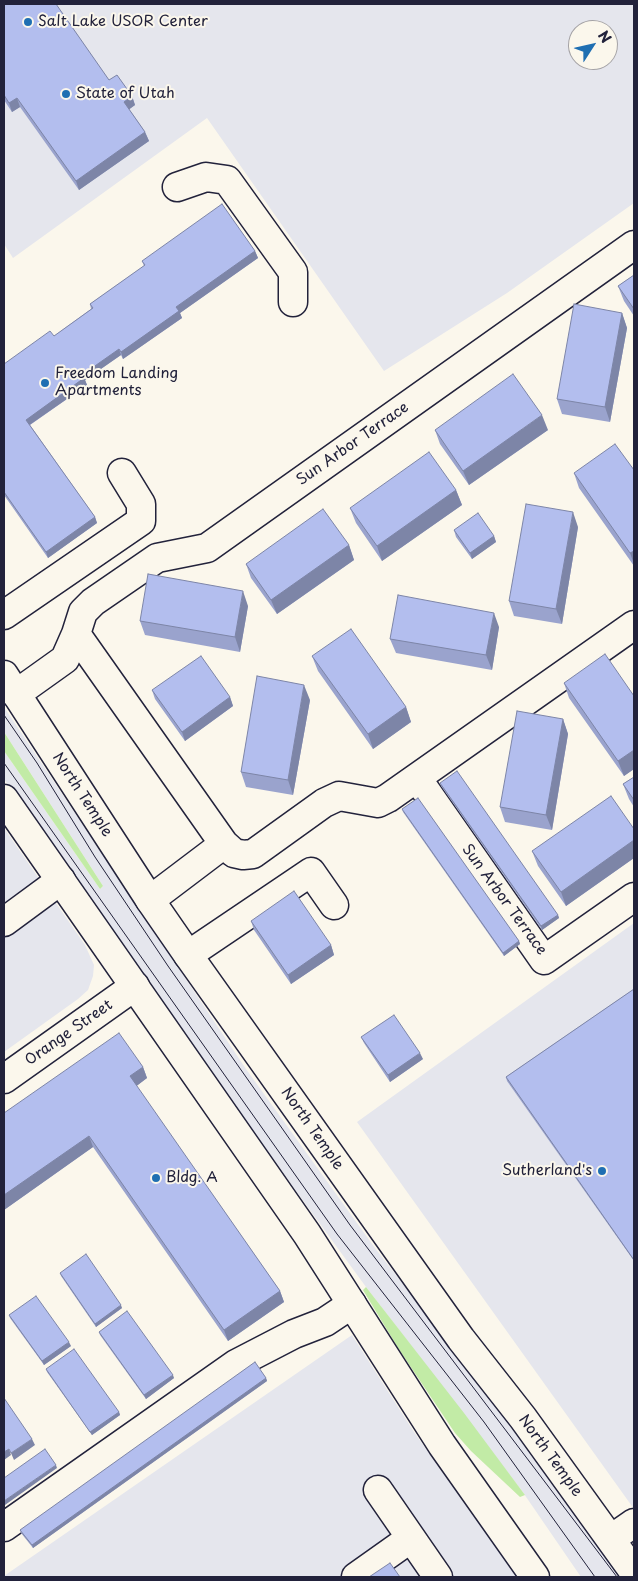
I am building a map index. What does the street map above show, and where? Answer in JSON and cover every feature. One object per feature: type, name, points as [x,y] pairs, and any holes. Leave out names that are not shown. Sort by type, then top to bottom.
[{"type":"street","points":[[177,187],[206,177],[228,180],[293,272],[293,302]]},
{"type":"street","name":"Sun Arbor Terrace","points":[[10,684],[65,659],[83,612],[93,602],[157,558],[207,548],[634,245]]},
{"type":"street","points":[[4,615],[140,521],[141,504],[122,474]]},
{"type":"street","points":[[76,634],[224,844],[234,853],[243,855],[253,854],[324,803],[339,796],[378,803],[388,798],[634,625]]},
{"type":"street","name":"North Temple","points":[[10,684],[150,900],[188,955],[461,1339],[523,1418],[634,1572]]},
{"type":"street","name":"Sun Arbor Terrace","points":[[417,778],[544,960],[634,897]]},
{"type":"street","points":[[4,799],[307,1234],[442,1445],[535,1577]]},
{"type":"street","points":[[150,900],[224,844]]},
{"type":"street","points":[[188,955],[311,872],[334,906]]},
{"type":"street","points":[[4,922],[61,880]]},
{"type":"street","name":"Orange Street","points":[[4,1079],[135,986]]},
{"type":"street","points":[[4,1527],[236,1364],[294,1334],[325,1322],[352,1304]]},
{"type":"street","points":[[378,1490],[438,1577]]},
{"type":"street","points":[[611,1540],[634,1523]]},
{"type":"street","points":[[356,1577],[410,1538]]},
{"type":"shaded area","points":[[4,4],[634,4],[634,203],[507,293],[384,371],[207,118],[13,258],[4,244]]},
{"type":"shaded area","points":[[4,707],[246,1069],[375,1248],[533,1451],[624,1577],[581,1577],[522,1491],[366,1287],[296,1191],[4,779],[4,751],[100,889],[103,886],[4,732]]},
{"type":"shaded area","points":[[4,828],[85,945],[94,965],[93,976],[88,990],[4,1052]]},
{"type":"shaded area","points":[[634,923],[634,1509],[357,1122]]},
{"type":"shaded area","points":[[352,1335],[414,1432],[517,1577],[4,1577],[4,1576]]},
{"type":"green space","points":[[4,732],[103,886],[100,889],[4,751]]},
{"type":"green space","points":[[366,1287],[525,1495],[520,1497],[471,1451],[455,1433],[398,1348],[363,1290]]},
{"type":"building","name":"State of Utah","points":[[4,4],[56,4],[109,80],[117,75],[132,96],[124,102],[145,132],[76,181],[17,98],[9,103],[4,95]]},
{"type":"building","name":"Freedom Landing Apartments","points":[[222,204],[255,251],[176,307],[179,311],[121,352],[119,349],[82,375],[84,378],[26,420],[95,517],[46,552],[4,492],[4,364],[50,331],[54,336],[93,308],[90,304],[145,265],[142,261]]},
{"type":"building","points":[[634,275],[634,309],[618,286]]},
{"type":"building","points":[[574,304],[622,313],[605,407],[557,399]]},
{"type":"building","points":[[513,374],[542,415],[463,471],[435,430]]},
{"type":"building","points":[[615,444],[634,470],[634,551],[630,553],[574,473]]},
{"type":"building","points":[[429,452],[456,490],[377,546],[350,508]]},
{"type":"building","points":[[526,504],[573,512],[556,609],[509,601]]},
{"type":"building","points":[[323,509],[349,545],[271,600],[246,564]]},
{"type":"building","points":[[478,513],[494,536],[470,553],[454,530]]},
{"type":"building","points":[[148,574],[243,591],[235,637],[140,621]]},
{"type":"building","points":[[398,595],[494,613],[486,655],[390,639]]},
{"type":"building","points":[[351,629],[406,707],[368,734],[312,656]]},
{"type":"building","points":[[605,654],[634,696],[634,750],[618,761],[564,683]]},
{"type":"building","points":[[201,656],[230,697],[182,732],[152,690]]},
{"type":"building","points":[[257,676],[304,685],[288,780],[241,772]]},
{"type":"building","points":[[517,711],[563,719],[546,815],[500,807]]},
{"type":"building","points":[[457,771],[558,915],[541,926],[440,783]]},
{"type":"building","points":[[634,777],[634,800],[623,784]]},
{"type":"building","points":[[611,796],[634,829],[634,840],[561,892],[532,851]]},
{"type":"building","points":[[418,798],[519,941],[503,953],[402,809]]},
{"type":"building","points":[[294,891],[331,945],[288,975],[251,921]]},
{"type":"building","name":"Sutherland's","points":[[634,989],[634,1260],[506,1077]]},
{"type":"building","points":[[394,1015],[420,1053],[388,1075],[361,1037]]},
{"type":"building","name":"Bldg. A","points":[[119,1033],[143,1067],[130,1076],[280,1291],[224,1330],[89,1136],[4,1195],[4,1113]]},
{"type":"building","points":[[86,1254],[121,1305],[95,1324],[60,1273]]},
{"type":"building","points":[[36,1296],[69,1342],[42,1361],[9,1315]]},
{"type":"building","points":[[127,1311],[173,1375],[144,1395],[99,1332]]},
{"type":"building","points":[[74,1349],[119,1412],[90,1432],[46,1369]]},
{"type":"building","points":[[255,1362],[266,1378],[32,1545],[20,1530]]},
{"type":"building","points":[[4,1398],[32,1439],[11,1453],[9,1449],[4,1452]]},
{"type":"building","points":[[45,1449],[56,1465],[4,1501],[4,1478]]},
{"type":"building","points":[[390,1563],[400,1577],[369,1577]]},
{"type":"tram line","points":[[4,715],[168,966],[350,1225],[617,1577]]},
{"type":"tram line","points":[[4,763],[337,1234],[484,1422],[595,1577]]},
{"type":"place","name":"Salt Lake USOR Center","points":[[28,22]]},
{"type":"place","name":"State of Utah","points":[[66,94]]},
{"type":"place","name":"Freedom Landing Apartments","points":[[45,383]]},
{"type":"place","name":"Sutherland's","points":[[602,1171]]},
{"type":"place","name":"Bldg. A","points":[[156,1178]]}]
